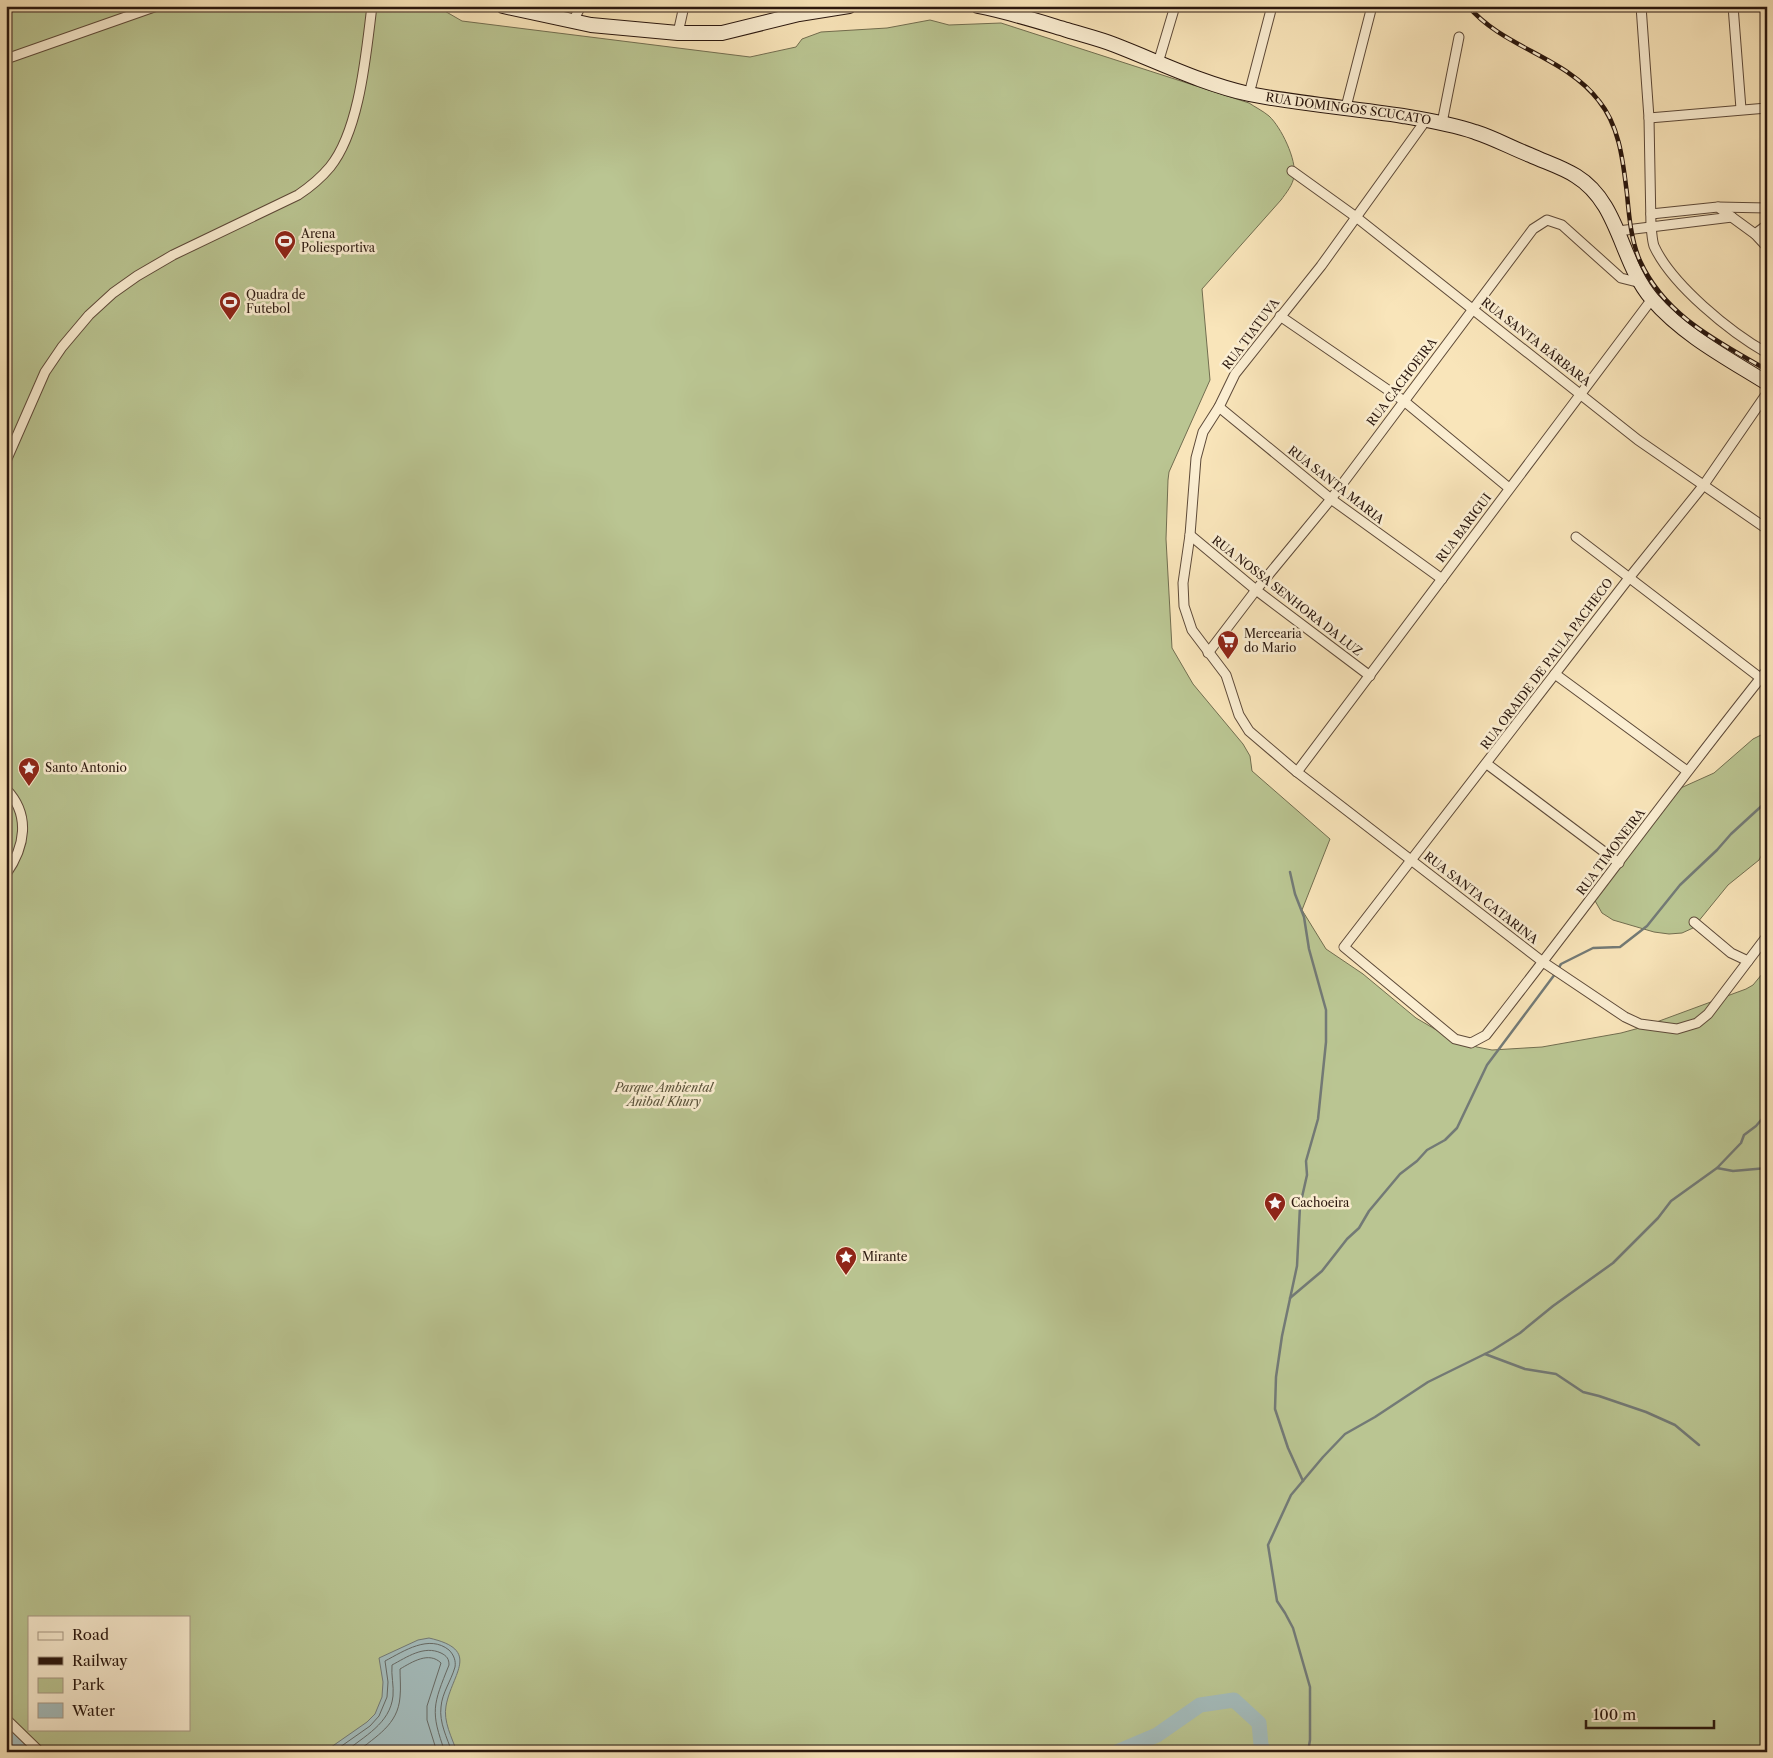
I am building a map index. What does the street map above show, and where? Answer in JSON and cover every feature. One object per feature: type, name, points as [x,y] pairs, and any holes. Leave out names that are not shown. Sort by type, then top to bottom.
[{"type":"main road","points":[[503,6],[591,25],[678,33],[722,33],[787,12],[849,6]]},
{"type":"main road","name":"RUA DOMINGOS SCUCATO","points":[[978,6],[1006,12],[1112,44],[1218,85],[1249,94],[1426,120],[1475,132],[1576,176],[1594,190],[1604,204],[1618,231],[1629,261],[1652,299],[1703,342],[1767,383]]},
{"type":"street","points":[[6,59],[157,6]]},
{"type":"street","points":[[6,461],[45,372],[62,347],[89,316],[113,293],[137,276],[173,256],[298,195],[314,184],[331,166],[346,140],[355,110],[364,74],[372,6]]},
{"type":"street","points":[[573,21],[581,6]]},
{"type":"street","points":[[678,33],[684,6]]},
{"type":"street","points":[[1158,63],[1175,6]]},
{"type":"street","points":[[1249,94],[1272,6]]},
{"type":"street","points":[[1346,107],[1372,6]]},
{"type":"street","points":[[1641,6],[1649,118],[1650,214],[1653,245],[1669,270],[1702,306],[1744,341],[1767,353]]},
{"type":"street","points":[[1733,6],[1741,109]]},
{"type":"street","points":[[1442,123],[1459,37]]},
{"type":"street","points":[[1649,118],[1767,108]]},
{"type":"street","name":"RUA TIATUVA","points":[[1208,652],[1192,630],[1184,606],[1182,583],[1190,535],[1196,458],[1203,432],[1235,374],[1321,266],[1426,120]]},
{"type":"street","name":"RUA SANTA BÁRBARA","points":[[1292,171],[1356,217],[1638,440],[1767,529]]},
{"type":"street","points":[[1650,214],[1718,207],[1767,208]]},
{"type":"street","points":[[1718,207],[1755,234],[1767,247]]},
{"type":"street","points":[[1618,231],[1732,218]]},
{"type":"street","name":"RUA CACHOEIRA","points":[[1208,652],[1331,499],[1472,308],[1533,229],[1547,220],[1562,225],[1621,278],[1641,283]]},
{"type":"street","points":[[1755,234],[1767,225]]},
{"type":"street","name":"RUA BARIGUI","points":[[1297,772],[1652,299]]},
{"type":"street","points":[[1280,316],[1404,401],[1509,488]]},
{"type":"street","name":"RUA ORAIDE DE PAULA PACHECO","points":[[1471,1043],[1455,1039],[1344,947],[1487,764],[1628,578],[1703,486],[1767,393]]},
{"type":"street","name":"RUA SANTA MARIA","points":[[1218,407],[1331,499],[1442,579]]},
{"type":"street","name":"RUA NOSSA SENHORA DA LUZ","points":[[1190,535],[1256,590],[1370,676]]},
{"type":"street","points":[[1576,537],[1764,680]]},
{"type":"street","name":"RUA SANTA CATARINA","points":[[1208,652],[1226,675],[1239,715],[1249,731],[1297,772],[1543,962],[1625,1017],[1640,1024],[1677,1029],[1698,1023],[1708,1014],[1767,936]]},
{"type":"street","name":"RUA TIMONEIRA","points":[[1471,1043],[1486,1035],[1619,863],[1687,771],[1764,680],[1767,670]]},
{"type":"street","points":[[1555,674],[1687,771]]},
{"type":"street","points":[[1487,764],[1619,863]]},
{"type":"street","points":[[6,790],[15,799],[22,815],[23,832],[20,850],[6,874]]},
{"type":"street","points":[[1694,922],[1731,953],[1748,961]]},
{"type":"street","points":[[6,1718],[40,1752]]},
{"type":"green space","name":"Parque Ambiental Anibal Khury","points":[[6,6],[436,6],[462,21],[750,57],[796,47],[802,39],[821,32],[887,28],[930,20],[949,25],[1001,23],[1249,103],[1267,114],[1274,121],[1291,153],[1294,176],[1291,186],[1281,200],[1202,289],[1210,380],[1169,472],[1168,480],[1166,539],[1172,648],[1193,684],[1243,744],[1250,756],[1252,771],[1330,839],[1302,910],[1326,949],[1363,974],[1416,1018],[1445,1035],[1477,1047],[1492,1050],[1542,1047],[1621,1033],[1643,1027],[1746,989],[1753,985],[1767,968],[1767,1752],[32,1752],[6,1730]]},
{"type":"green space","points":[[1767,732],[1767,845],[1759,860],[1728,885],[1693,928],[1682,933],[1654,932],[1613,920],[1602,913],[1594,899],[1674,791],[1714,773],[1753,739]]},
{"type":"water","points":[[429,1638],[445,1643],[455,1649],[459,1656],[460,1664],[449,1694],[445,1712],[448,1729],[457,1752],[324,1752],[367,1722],[375,1714],[382,1697],[383,1682],[379,1658],[418,1640]]},
{"type":"waterway","points":[[1558,969],[1561,964],[1593,948],[1620,947],[1647,926],[1680,885],[1767,801]]},
{"type":"waterway","points":[[1290,872],[1295,894],[1304,917],[1309,949],[1326,1010],[1326,1042],[1318,1119],[1306,1161],[1307,1175],[1300,1206],[1297,1266],[1282,1336],[1276,1377],[1275,1409],[1288,1448],[1303,1481]]},
{"type":"waterway","points":[[1290,1298],[1322,1271],[1347,1239],[1359,1228],[1369,1211],[1400,1174],[1417,1161],[1427,1150],[1445,1140],[1457,1128],[1487,1065],[1555,974]]},
{"type":"waterway","points":[[1308,1752],[1310,1740],[1310,1687],[1293,1628],[1277,1601],[1268,1545],[1291,1495],[1345,1434],[1375,1417],[1428,1382],[1493,1350],[1520,1333],[1553,1306],[1613,1263],[1658,1218],[1671,1201],[1717,1168],[1741,1143],[1744,1135],[1756,1126],[1767,1113]]},
{"type":"waterway","points":[[1717,1168],[1733,1171],[1767,1168]]},
{"type":"waterway","points":[[1485,1354],[1525,1369],[1556,1374],[1583,1392],[1646,1412],[1675,1425],[1699,1445]]},
{"type":"waterway","points":[[1117,1752],[1157,1735],[1200,1705],[1234,1700],[1259,1723],[1261,1745],[1264,1752]]},
{"type":"waterway","points":[[6,1729],[25,1752]]},
{"type":"railway","points":[[1468,6],[1482,20],[1499,32],[1570,74],[1599,101],[1612,122],[1616,133],[1624,170],[1632,236],[1640,261],[1651,280],[1663,297],[1694,325],[1767,370]]},
{"type":"place","name":"Arena Poliesportiva","points":[[285,260]]},
{"type":"place","name":"Quadra de Futebol","points":[[230,321]]},
{"type":"place","name":"Mercearia do Mario","points":[[1228,660]]},
{"type":"place","name":"Santo Antonio","points":[[29,787]]},
{"type":"place","name":"Cachoeira","points":[[1275,1222]]},
{"type":"place","name":"Mirante","points":[[846,1276]]}]
